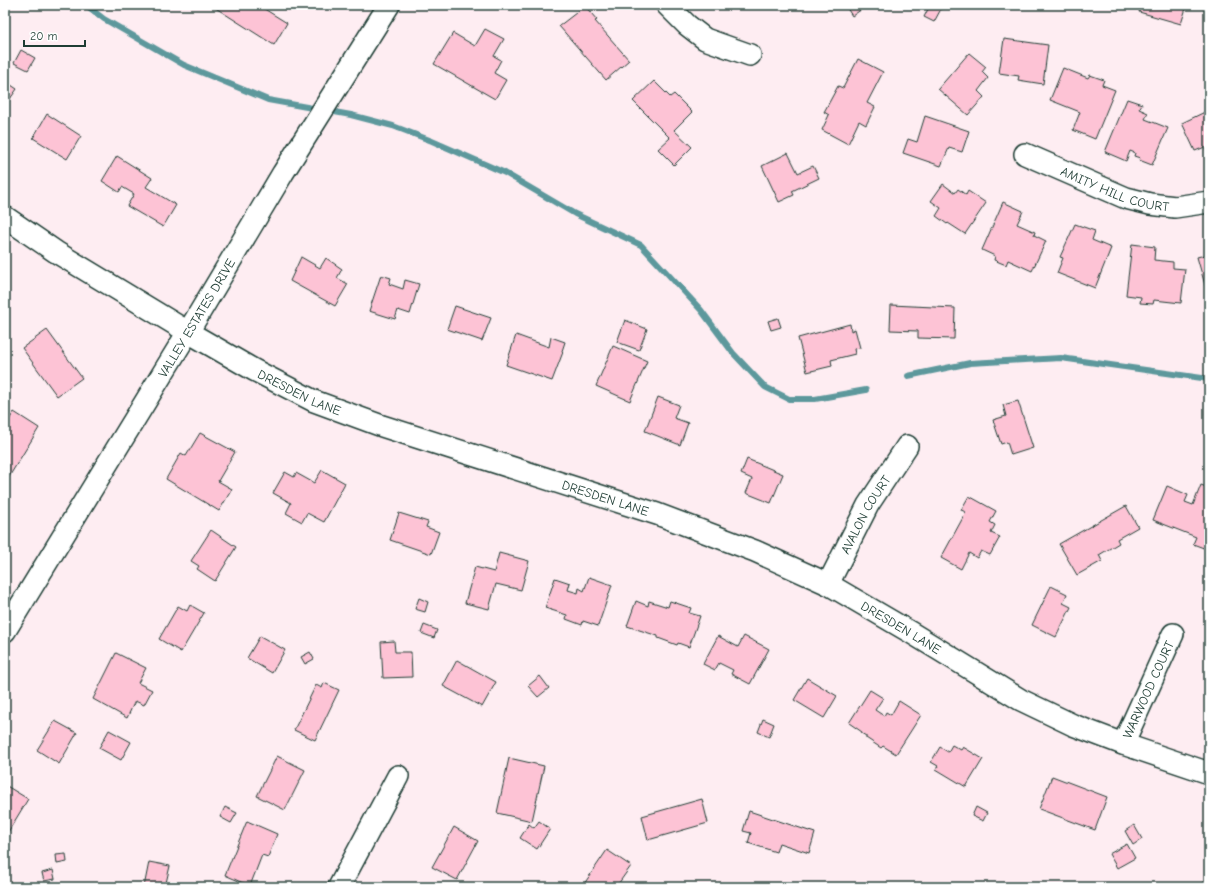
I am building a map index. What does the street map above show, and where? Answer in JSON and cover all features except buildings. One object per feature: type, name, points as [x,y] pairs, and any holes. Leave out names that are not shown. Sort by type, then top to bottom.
[{"type":"street","name":"VALLEY ESTATES DRIVE","points":[[5,631],[188,332],[283,173],[390,5]]},
{"type":"street","points":[[667,5],[687,25],[705,39],[750,55]]},
{"type":"street","name":"AMITY HILL COURT","points":[[1025,154],[1126,198],[1150,204],[1175,207],[1209,202]]},
{"type":"street","name":"DRESDEN LANE","points":[[5,217],[56,252],[188,332],[254,370],[314,401],[382,426],[670,519],[755,551],[828,584],[1021,700],[1072,725],[1209,773]]},
{"type":"street","name":"AVALON COURT","points":[[828,584],[868,505],[907,446]]},
{"type":"street","name":"WARWOOD COURT","points":[[1124,744],[1172,634]]},
{"type":"street","points":[[339,887],[398,776]]},
{"type":"waterway","points":[[86,5],[104,19],[184,65],[268,100],[351,115],[393,126],[432,141],[505,173],[575,214],[641,245],[701,310],[733,353],[765,387],[789,399],[815,399],[866,390]]},
{"type":"waterway","points":[[908,376],[970,363],[1061,358],[1209,379]]}]
